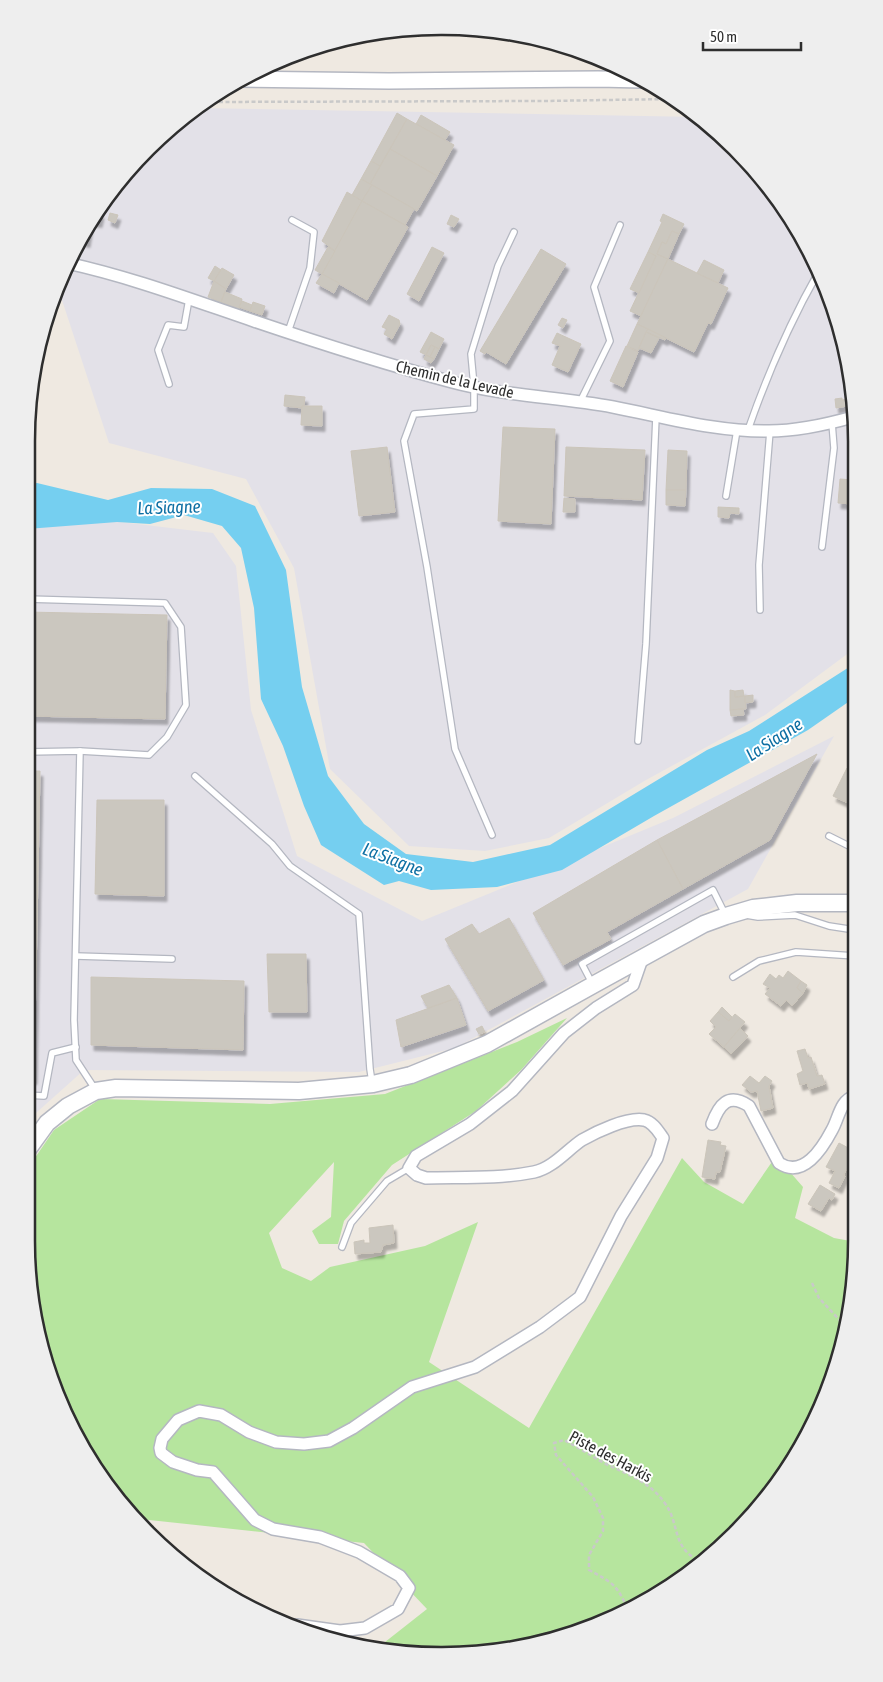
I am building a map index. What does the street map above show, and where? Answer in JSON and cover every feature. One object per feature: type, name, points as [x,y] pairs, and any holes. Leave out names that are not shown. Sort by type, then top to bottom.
[{"type":"main road","points":[[35,1140],[47,1123],[68,1106],[96,1091],[116,1088],[299,1091],[373,1084],[410,1075],[488,1044],[704,924],[754,908],[797,903],[848,903]]},
{"type":"street","points":[[257,79],[390,82],[626,80]]},
{"type":"street","name":"Chemin de la Levade","points":[[75,265],[160,288],[366,358],[454,383],[612,407],[742,430],[770,431],[832,423],[847,419]]},
{"type":"street","points":[[322,1628],[340,1631],[365,1628],[398,1609],[409,1588],[400,1576],[359,1552],[320,1537],[273,1530],[255,1520],[213,1472],[197,1470],[173,1462],[161,1453],[162,1439],[178,1420],[199,1411],[221,1415],[249,1432],[276,1442],[304,1444],[329,1441],[353,1428],[412,1387],[475,1367],[540,1326],[580,1297],[621,1216],[658,1158],[662,1138],[655,1126],[644,1120],[617,1123],[582,1140],[554,1162],[536,1172],[501,1176],[426,1178],[417,1175],[409,1168],[416,1156],[470,1124],[512,1091],[564,1033],[596,1008],[633,986],[642,959]]},
{"type":"street","points":[[712,1124],[717,1110],[724,1103],[734,1100],[742,1101],[750,1106],[779,1163],[786,1167],[794,1168],[814,1158],[832,1130],[843,1105],[848,1099]]},
{"type":"lane","points":[[288,332],[310,268],[314,232],[292,220]]},
{"type":"lane","points":[[580,402],[610,341],[594,287],[620,225]]},
{"type":"lane","points":[[492,834],[455,749],[428,567],[404,441],[414,414],[474,409],[471,354],[498,266],[514,232]]},
{"type":"lane","points":[[726,496],[742,430],[757,404],[797,309],[814,279]]},
{"type":"lane","points":[[170,384],[158,350],[168,325],[184,327],[189,298]]},
{"type":"lane","points":[[638,741],[646,644],[656,416]]},
{"type":"lane","points":[[822,547],[834,448],[832,423]]},
{"type":"lane","points":[[760,610],[760,565],[770,431]]},
{"type":"lane","points":[[35,600],[165,603],[182,627],[186,705],[168,736],[149,755],[35,752]]},
{"type":"lane","points":[[80,752],[74,1020],[76,1060],[96,1091]]},
{"type":"lane","points":[[195,776],[272,844],[290,866],[359,914],[370,1069],[373,1084]]},
{"type":"lane","points":[[829,836],[848,846]]},
{"type":"lane","points":[[593,985],[582,964],[713,890],[731,914],[758,917],[795,915],[829,926],[848,929]]},
{"type":"lane","points":[[733,977],[759,961],[796,952],[848,956]]},
{"type":"lane","points":[[76,956],[172,960]]},
{"type":"lane","points":[[35,1096],[44,1096],[52,1053],[76,1047]]},
{"type":"lane","points":[[342,1247],[351,1223],[386,1181],[409,1168]]},
{"type":"path","points":[[219,102],[660,99]]},
{"type":"path","points":[[812,1283],[819,1298],[840,1320]]},
{"type":"path","name":"Piste des Harkis","points":[[625,1603],[620,1592],[610,1582],[589,1570],[588,1555],[603,1531],[603,1518],[593,1498],[556,1454],[554,1443],[564,1440],[604,1463],[644,1482],[665,1502],[676,1527],[680,1544],[694,1559]]},
{"type":"shaded area","points":[[210,108],[686,117],[710,136],[747,173],[794,238],[817,286],[834,336],[845,388],[847,415],[848,653],[765,715],[646,780],[549,838],[485,851],[409,846],[330,769],[294,568],[246,479],[109,443],[61,299],[89,238],[119,194],[136,173],[173,136]]},
{"type":"shaded area","points":[[35,512],[213,533],[236,566],[251,710],[297,856],[422,921],[673,818],[834,736],[748,889],[455,1048],[359,1072],[84,1070],[35,1114]]},
{"type":"green space","points":[[567,1018],[521,1070],[476,1111],[392,1165],[344,1221],[338,1244],[319,1244],[312,1231],[331,1217],[334,1162],[269,1233],[282,1268],[311,1281],[330,1267],[425,1246],[478,1222],[429,1362],[529,1428],[682,1158],[704,1182],[743,1204],[776,1156],[803,1187],[795,1218],[834,1238],[848,1241],[845,1294],[840,1320],[834,1346],[817,1396],[794,1444],[747,1509],[710,1546],[689,1563],[645,1593],[621,1605],[597,1616],[547,1633],[495,1644],[468,1646],[442,1647],[384,1643],[427,1609],[364,1543],[146,1520],[119,1488],[89,1444],[77,1420],[66,1396],[49,1346],[38,1294],[35,1240],[35,1158],[54,1130],[100,1099],[270,1104],[385,1094],[517,1042]]},
{"type":"water","name":"La Siagne","points":[[35,483],[108,500],[151,488],[212,489],[255,506],[286,570],[302,687],[328,776],[364,824],[406,854],[473,862],[550,845],[707,750],[749,731],[848,668],[848,702],[808,730],[562,870],[497,887],[431,890],[399,881],[384,885],[321,845],[304,806],[283,746],[261,699],[254,608],[241,548],[222,526],[184,515],[150,524],[117,522],[35,528]]},
{"type":"building","points":[[397,113],[407,119],[380,166],[371,161]]},
{"type":"building","points":[[421,115],[450,132],[445,140],[416,124]]},
{"type":"building","points":[[407,119],[454,145],[437,176],[390,149]]},
{"type":"building","points":[[390,149],[437,176],[417,211],[370,184]]},
{"type":"building","points":[[371,161],[380,166],[370,184],[361,179]]},
{"type":"building","points":[[361,179],[372,185],[362,201],[352,195]]},
{"type":"building","points":[[372,185],[414,209],[405,225],[362,201]]},
{"type":"building","points":[[347,192],[362,201],[335,251],[322,241]]},
{"type":"building","points":[[362,201],[408,227],[367,300],[322,274]]},
{"type":"building","points":[[110,213],[118,215],[115,223],[108,220]]},
{"type":"building","points":[[663,214],[684,224],[679,234],[672,231],[666,244],[662,242],[657,254],[668,259],[641,316],[630,311],[656,256],[648,252],[662,222],[660,221]]},
{"type":"building","points":[[451,215],[459,219],[454,227],[447,224]]},
{"type":"building","points":[[672,231],[679,234],[668,259],[657,254],[662,242],[666,244]]},
{"type":"building","points":[[328,247],[335,251],[322,274],[315,270]]},
{"type":"building","points":[[432,247],[444,253],[419,301],[407,294]]},
{"type":"building","points":[[541,249],[566,264],[506,364],[486,352],[485,354],[480,351]]},
{"type":"building","points":[[648,252],[656,256],[639,293],[630,289]]},
{"type":"building","points":[[668,259],[728,288],[711,324],[708,323],[694,352],[637,324]]},
{"type":"building","points":[[704,260],[724,270],[718,283],[697,273]]},
{"type":"building","points":[[215,266],[221,270],[214,281],[208,278]]},
{"type":"building","points":[[222,268],[234,275],[226,289],[214,281]]},
{"type":"building","points":[[322,274],[339,283],[334,293],[316,283]]},
{"type":"building","points":[[214,281],[226,289],[221,302],[208,297]]},
{"type":"building","points":[[225,292],[242,299],[239,309],[221,302]]},
{"type":"building","points":[[242,301],[252,305],[250,311],[239,307]]},
{"type":"building","points":[[253,302],[265,306],[262,315],[250,311]]},
{"type":"building","points":[[389,315],[399,320],[400,324],[392,339],[384,334],[387,329],[382,327]]},
{"type":"building","points":[[562,318],[567,320],[563,328],[558,325]]},
{"type":"building","points":[[637,324],[648,329],[638,351],[627,346]]},
{"type":"building","points":[[648,329],[666,338],[665,340],[646,332]]},
{"type":"building","points":[[431,332],[444,339],[439,349],[431,345],[426,355],[420,352]]},
{"type":"building","points":[[646,332],[659,338],[651,353],[639,348]]},
{"type":"building","points":[[557,333],[581,344],[568,372],[552,365],[560,346],[552,343]]},
{"type":"building","points":[[431,345],[435,347],[430,357],[426,355]]},
{"type":"building","points":[[626,346],[638,352],[623,387],[610,381]]},
{"type":"building","points":[[435,347],[439,349],[434,359],[430,357]]},
{"type":"building","points":[[426,355],[434,359],[431,363],[424,359]]},
{"type":"building","points":[[285,395],[305,397],[304,406],[302,408],[284,406]]},
{"type":"building","points":[[842,398],[842,400],[846,399],[846,406],[836,408],[835,399]]},
{"type":"building","points":[[302,406],[322,406],[322,426],[301,425]]},
{"type":"building","points":[[503,427],[555,429],[551,524],[498,521]]},
{"type":"building","points":[[387,447],[395,512],[359,516],[351,451]]},
{"type":"building","points":[[566,447],[645,450],[642,500],[564,496]]},
{"type":"building","points":[[668,450],[687,451],[686,490],[666,490]]},
{"type":"building","points":[[840,479],[848,480],[848,504],[838,503]]},
{"type":"building","points":[[666,490],[686,490],[685,506],[666,505]]},
{"type":"building","points":[[564,498],[575,499],[575,512],[563,512]]},
{"type":"building","points":[[718,507],[739,508],[739,514],[730,513],[729,518],[718,517]]},
{"type":"building","points":[[35,612],[167,615],[165,719],[35,716]]},
{"type":"building","points":[[730,690],[735,691],[735,697],[745,696],[746,709],[730,710]]},
{"type":"building","points":[[743,690],[744,696],[735,697],[735,691]]},
{"type":"building","points":[[753,695],[753,702],[745,703],[745,696]]},
{"type":"building","points":[[743,709],[744,715],[731,716],[730,710]]},
{"type":"building","points":[[817,754],[770,840],[683,889],[657,840]]},
{"type":"building","points":[[847,768],[848,803],[833,796]]},
{"type":"building","points":[[35,771],[40,771],[35,1028]]},
{"type":"building","points":[[97,800],[164,800],[164,896],[95,894]]},
{"type":"building","points":[[657,840],[683,889],[607,932],[611,939],[563,965],[533,913]]},
{"type":"building","points":[[509,918],[544,980],[488,1011],[445,939],[472,924],[479,934]]},
{"type":"building","points":[[267,954],[306,954],[307,1012],[269,1012]]},
{"type":"building","points":[[788,971],[801,981],[797,988],[803,993],[792,1006],[786,1000],[781,1006],[765,994],[770,988],[763,984],[770,974],[776,979],[779,975],[783,978]]},
{"type":"building","points":[[91,977],[244,981],[243,1050],[91,1045]]},
{"type":"building","points":[[801,981],[807,985],[803,993],[797,988]]},
{"type":"building","points":[[449,985],[457,998],[428,1008],[421,996]]},
{"type":"building","points":[[457,998],[466,1025],[401,1047],[396,1020]]},
{"type":"building","points":[[722,1007],[732,1017],[729,1021],[718,1012]]},
{"type":"building","points":[[718,1012],[729,1021],[735,1014],[745,1022],[724,1047],[709,1034],[716,1027],[710,1021]]},
{"type":"building","points":[[482,1026],[485,1032],[479,1034],[476,1029]]},
{"type":"building","points":[[740,1028],[748,1036],[731,1054],[724,1047]]},
{"type":"building","points":[[805,1049],[808,1058],[811,1057],[817,1076],[822,1075],[825,1084],[809,1089],[807,1083],[800,1085],[797,1074],[803,1071],[797,1051]]},
{"type":"building","points":[[750,1076],[759,1083],[765,1076],[772,1081],[769,1086],[773,1108],[761,1111],[757,1091],[751,1092],[742,1085]]},
{"type":"building","points":[[708,1140],[721,1142],[720,1145],[726,1146],[720,1172],[716,1172],[715,1179],[702,1177]]},
{"type":"building","points":[[839,1143],[848,1148],[848,1167],[839,1188],[829,1183],[835,1171],[826,1167]]},
{"type":"building","points":[[820,1185],[835,1194],[832,1200],[829,1198],[821,1211],[808,1204]]},
{"type":"building","points":[[393,1225],[394,1243],[383,1245],[381,1252],[355,1254],[354,1242],[364,1240],[364,1243],[370,1243],[369,1228]]}]
